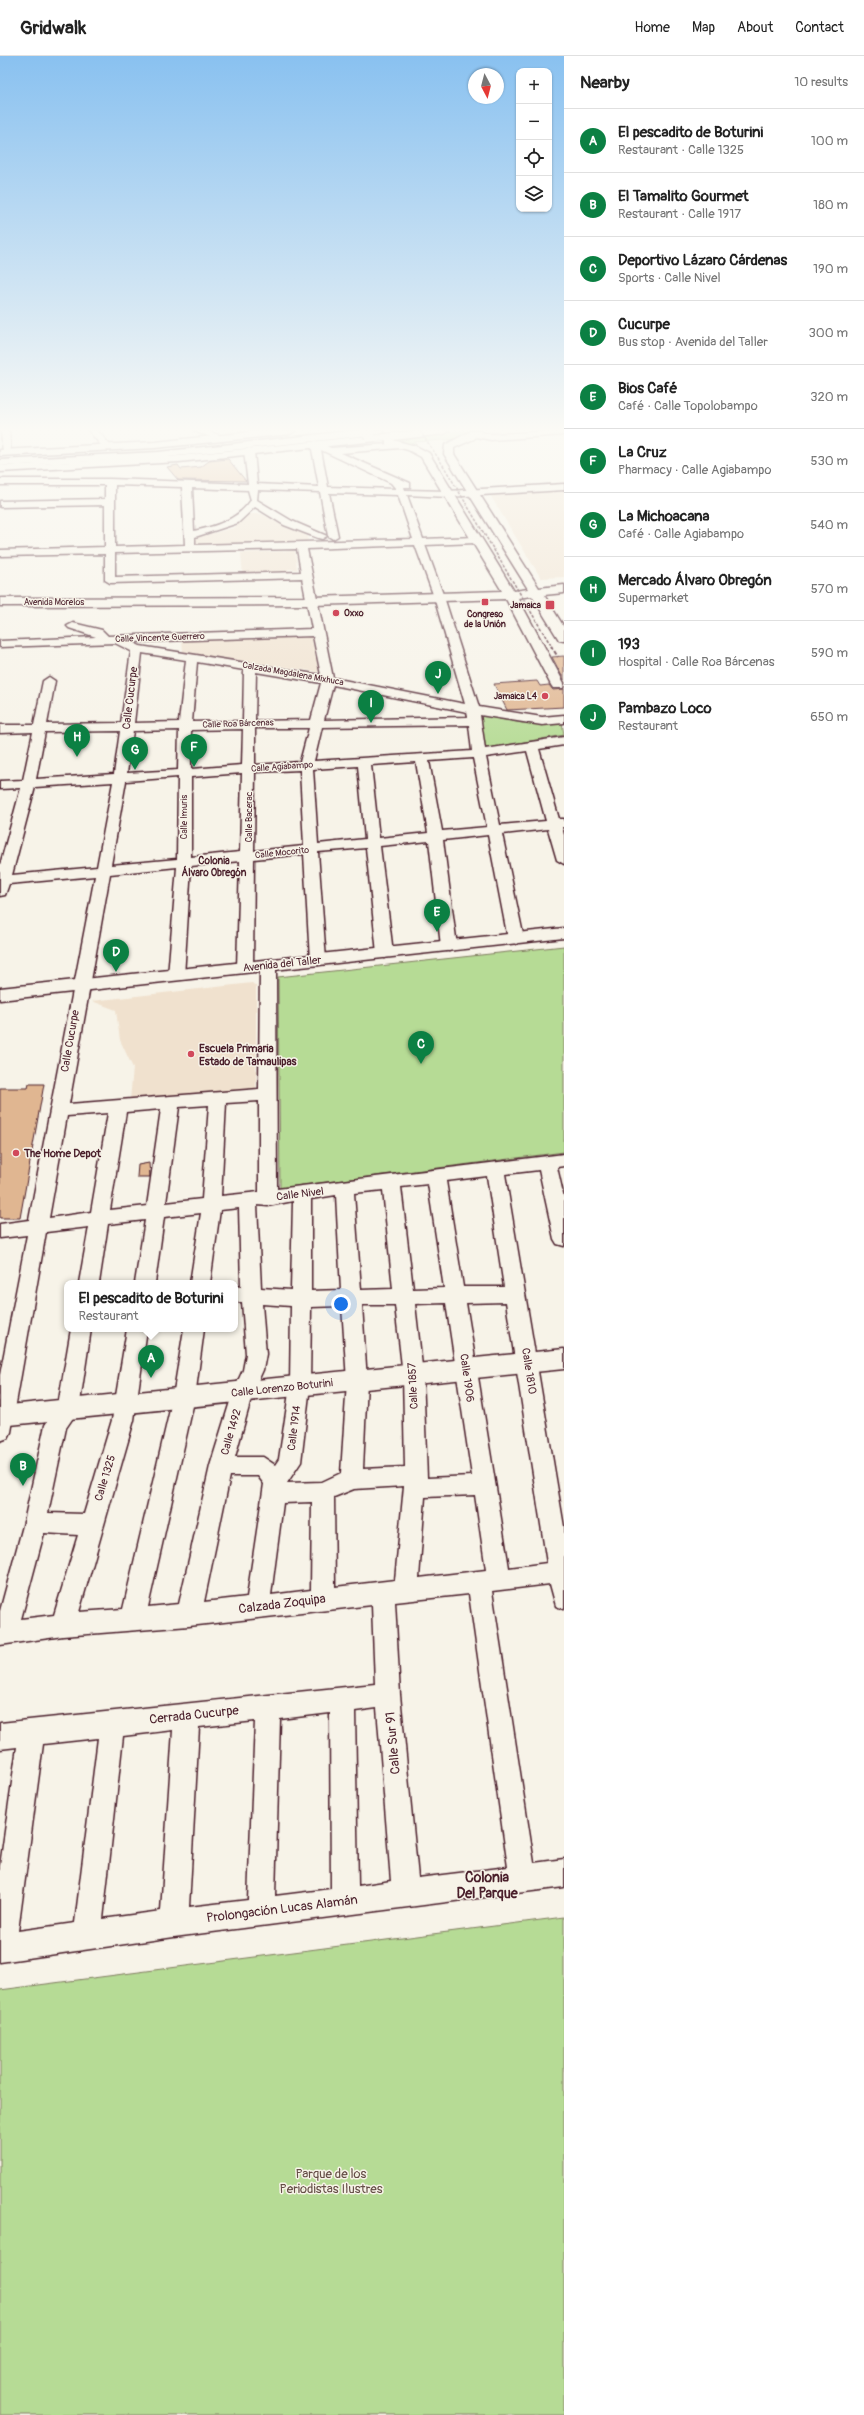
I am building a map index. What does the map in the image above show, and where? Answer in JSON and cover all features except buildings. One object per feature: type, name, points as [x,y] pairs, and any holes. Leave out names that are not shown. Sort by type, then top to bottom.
[{"type":"main road","points":[[477,541],[510,595],[560,689]]},
{"type":"main road","points":[[504,541],[564,637]]},
{"type":"main road","name":"Avenida Morelos","points":[[0,602],[439,599],[510,595],[564,589]]},
{"type":"main road","name":"Avenida del Taller","points":[[0,994],[564,934]]},
{"type":"main road","name":"Calle Lorenzo Boturini","points":[[1,1421],[68,1409],[564,1359]]},
{"type":"street","points":[[109,541],[110,580],[308,575]]},
{"type":"street","points":[[190,541],[190,548]]},
{"type":"street","points":[[0,553],[301,545],[322,541]]},
{"type":"street","points":[[356,541],[415,541]]},
{"type":"street","points":[[418,541],[439,599],[474,715],[479,754],[496,831],[516,939]]},
{"type":"street","points":[[301,545],[328,680],[306,765],[310,850],[318,960]]},
{"type":"street","points":[[73,626],[98,632],[104,640]]},
{"type":"street","name":"Calle Vincente Guerrero","points":[[0,644],[319,632]]},
{"type":"street","name":"Calzada Magdalena Mixhuca","points":[[118,640],[136,649],[250,666],[328,680],[474,715],[526,720],[564,719]]},
{"type":"street","name":"Calle Cucurpe","points":[[1,1421],[81,986],[104,870],[120,778],[136,649]]},
{"type":"street","name":"Calle Imuris","points":[[176,976],[184,864],[185,726],[192,657]]},
{"type":"street","name":"Calle Bacerac","points":[[245,968],[250,666]]},
{"type":"street","points":[[1,885],[29,783],[49,681]]},
{"type":"street","name":"Calle Roa Bárcenas","points":[[0,729],[185,726],[474,715]]},
{"type":"street","name":"Calle Agiabampo","points":[[0,785],[422,759],[479,754],[564,740]]},
{"type":"street","points":[[532,746],[559,824],[564,860]]},
{"type":"street","points":[[422,759],[436,837],[449,946]]},
{"type":"street","points":[[364,762],[385,953]]},
{"type":"street","name":"Calle Mocorito","points":[[1,885],[104,870],[184,864],[559,824]]},
{"type":"street","points":[[268,966],[268,1199]]},
{"type":"street","points":[[59,1110],[268,1094]]},
{"type":"street","points":[[200,1280],[211,1206],[218,1098]]},
{"type":"street","points":[[145,1280],[172,1102]]},
{"type":"street","points":[[89,1280],[118,1106]]},
{"type":"street","points":[[555,1162],[564,1239]]},
{"type":"street","name":"Calle Nivel","points":[[0,1231],[156,1213],[555,1162]]},
{"type":"street","name":"Calle 1810","points":[[495,1169],[562,1572],[564,1598]]},
{"type":"street","name":"Calle 1906","points":[[436,1177],[483,1485],[489,1581],[523,1878]]},
{"type":"street","name":"Calle 1857","points":[[391,1183],[413,1375],[415,1482],[394,1592]]},
{"type":"street","points":[[344,1189],[353,1298],[357,1380],[352,1479]]},
{"type":"street","name":"Calle 1914","points":[[257,1607],[274,1487],[290,1462],[300,1386],[302,1194]]},
{"type":"street","name":"Calle 1492","points":[[190,1615],[222,1466],[243,1392],[253,1370],[256,1354],[244,1295],[248,1243],[248,1201]]},
{"type":"street","points":[[244,1295],[302,1299],[455,1297],[516,1294]]},
{"type":"street","points":[[3,1633],[12,1610],[35,1522],[56,1425],[68,1409],[81,1332]]},
{"type":"street","name":"Calle 1325","points":[[63,1625],[91,1525],[123,1420],[137,1332]]},
{"type":"street","points":[[133,1619],[184,1397],[194,1332]]},
{"type":"street","points":[[222,1466],[263,1467],[274,1487],[323,1492],[352,1479],[483,1485]]},
{"type":"street","points":[[323,1492],[323,1600]]},
{"type":"street","points":[[35,1522],[91,1525]]},
{"type":"street","name":"Calzada Zoquipa","points":[[3,1633],[63,1625],[190,1615],[562,1572]]},
{"type":"street","name":"Calle Sur 91","points":[[394,1592],[388,1694],[406,1893]]},
{"type":"street","name":"Cerrada Cucurpe","points":[[0,1736],[388,1694]]},
{"type":"street","points":[[342,1699],[345,1901]]},
{"type":"street","points":[[261,1912],[268,1707]]},
{"type":"street","points":[[174,1923],[187,1715]]},
{"type":"street","points":[[87,1936],[112,1723]]},
{"type":"street","points":[[1,1948],[32,1733]]},
{"type":"street","name":"Prolongación Lucas Alamán","points":[[1,1948],[174,1923],[564,1873]]},
{"type":"shaded area","points":[[194,541],[307,541],[304,543],[202,546],[194,543]]},
{"type":"shaded area","points":[[518,541],[564,541],[564,577],[541,578]]},
{"type":"shaded area","points":[[295,551],[297,569],[288,569],[290,575],[243,577],[241,553]]},
{"type":"shaded area","points":[[311,636],[319,672],[183,652],[182,640]]},
{"type":"shaded area","name":"Escuela Primaria Estado de Tamaulipas","points":[[252,983],[256,986],[256,1088],[130,1100],[133,1068],[120,1040],[116,1010],[92,1001]]},
{"type":"green space","points":[[479,715],[522,723],[562,722],[564,735],[485,749]]},
{"type":"green space","points":[[564,946],[564,1152],[280,1188],[278,977]]},
{"type":"green space","name":"Parque de los Periodistas Ilustres","points":[[564,1917],[564,2415],[0,2415],[0,1990]]},
{"type":"railway","points":[[489,541],[552,647]]},
{"type":"railway","points":[[551,646],[558,657]]},
{"type":"place","name":"Congreso de la Unión","points":[[485,602]]},
{"type":"place","name":"Jamaica","points":[[550,605]]},
{"type":"place","name":"Oxxo","points":[[336,613]]},
{"type":"place","name":"Pambazo Loco","points":[[438,694]]},
{"type":"place","name":"Jamaica L4","points":[[545,696]]},
{"type":"place","name":"193","points":[[371,723]]},
{"type":"place","name":"Mercado Álvaro Obregón","points":[[77,757]]},
{"type":"place","name":"La Cruz","points":[[194,767]]},
{"type":"place","name":"La Michoacana","points":[[135,770]]},
{"type":"place","name":"Bios Café","points":[[437,932]]},
{"type":"place","name":"Cucurpe","points":[[116,972]]},
{"type":"place","name":"Escuela Primaria Estado de Tamaulipas","points":[[191,1054]]},
{"type":"place","name":"Deportivo Lázaro Cárdenas","points":[[421,1064]]},
{"type":"place","name":"The Home Depot","points":[[16,1153]]},
{"type":"place","name":"El pescadito de Boturini","points":[[151,1378]]},
{"type":"place","name":"El Tamalito Gourmet","points":[[23,1486]]},
{"type":"district","name":"Colonia Álvaro Obregón","points":[[214,866]]},
{"type":"district","name":"Colonia Del Parque","points":[[487,1886]]}]
